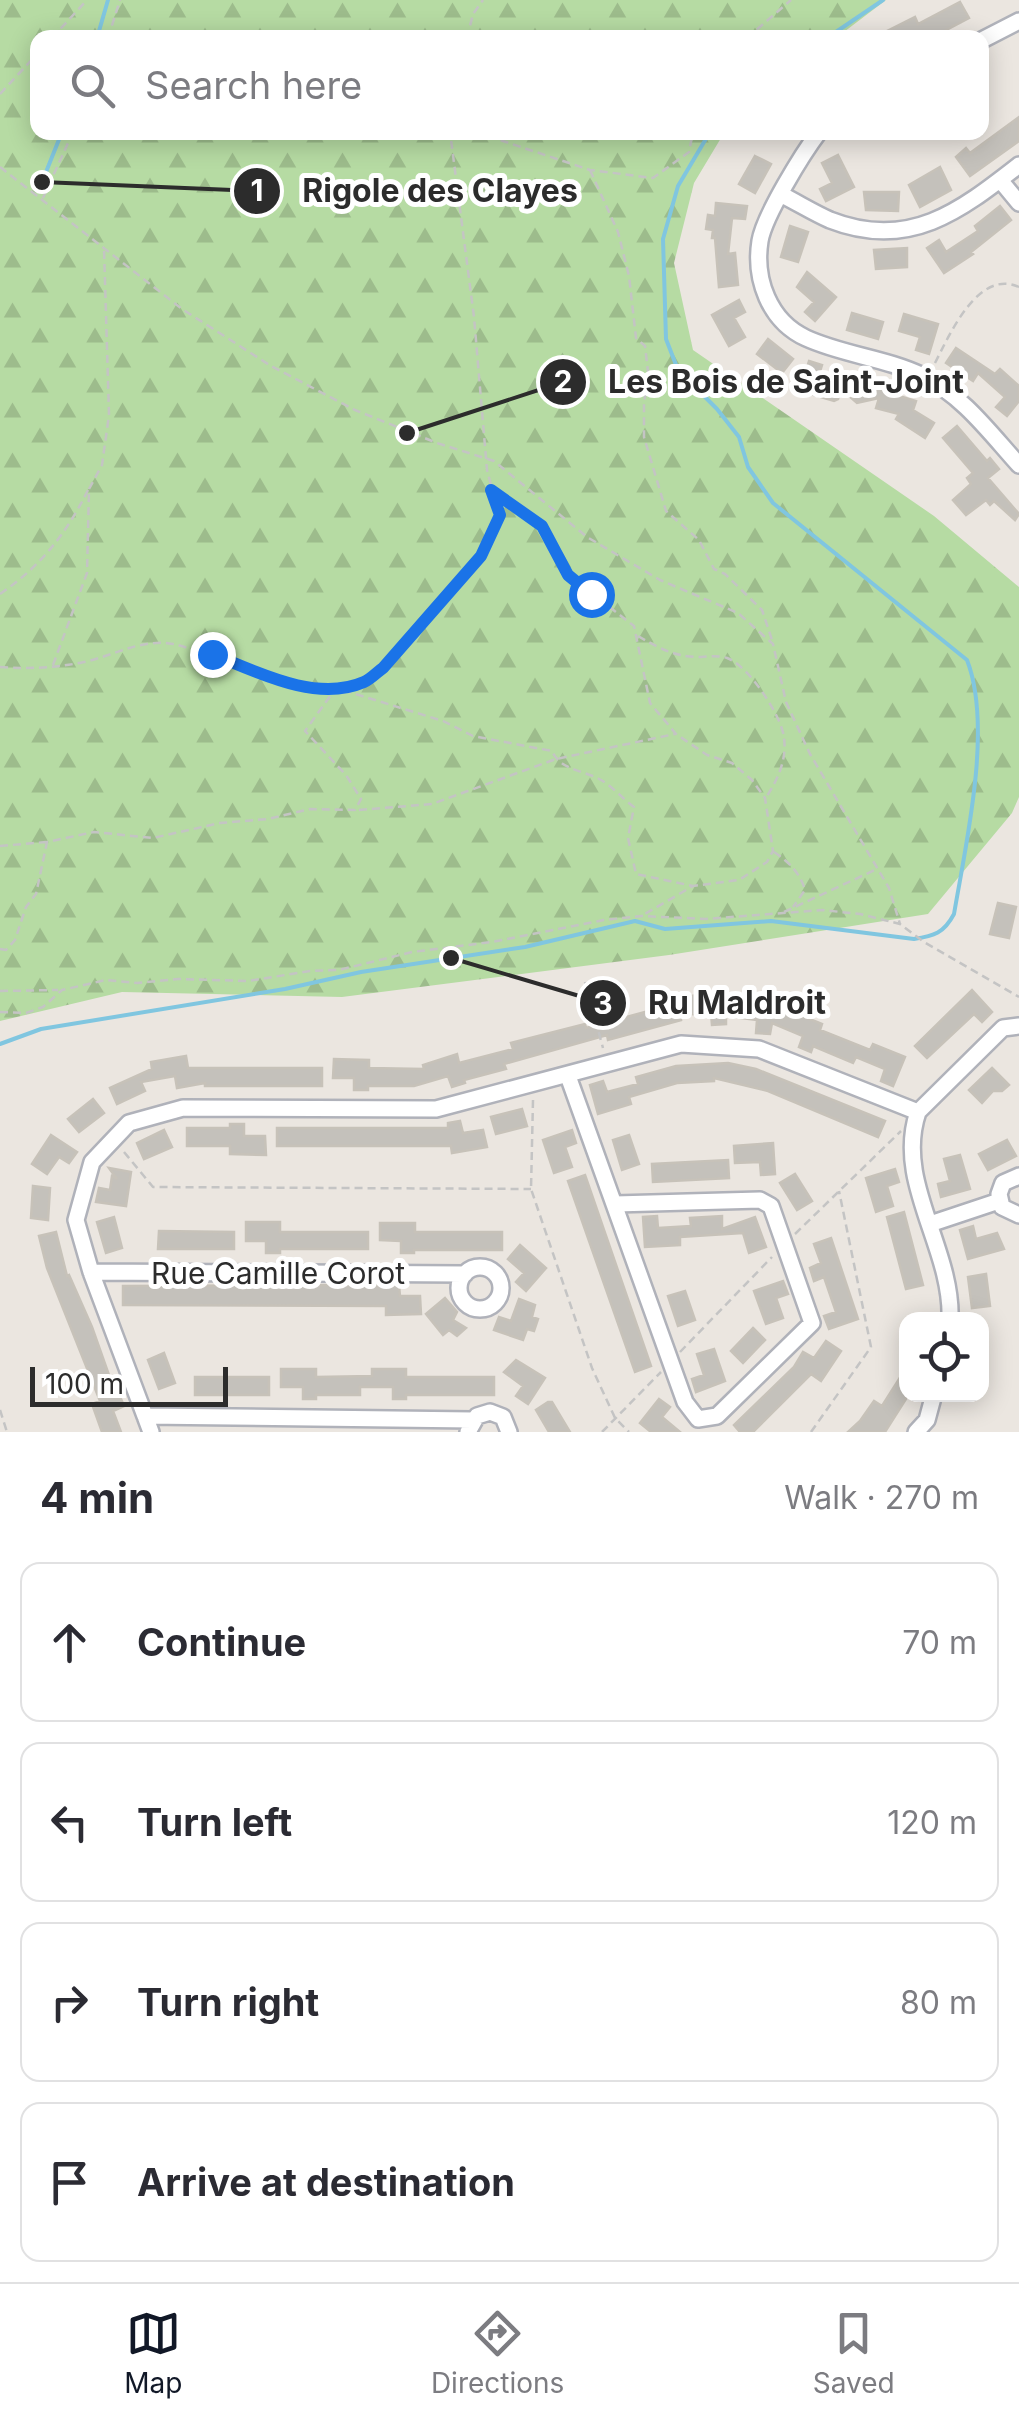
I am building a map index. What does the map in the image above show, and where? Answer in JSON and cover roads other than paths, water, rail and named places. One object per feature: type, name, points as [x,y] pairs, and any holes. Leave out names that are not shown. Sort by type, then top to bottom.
[{"type":"street","points":[[989,36],[1019,21]]},
{"type":"street","points":[[814,140],[760,238],[760,279],[774,311],[806,338],[927,378],[967,407],[1019,465]]},
{"type":"street","points":[[782,195],[832,220],[870,229],[911,228],[942,220],[973,202],[1019,165]]},
{"type":"street","points":[[1000,180],[1019,203]]},
{"type":"street","points":[[949,1312],[944,1266],[910,1157],[912,1130],[918,1112],[1003,1028],[1019,1026]]},
{"type":"street","points":[[509,1432],[507,1422],[497,1414],[483,1413],[470,1426],[148,1424],[91,1272],[76,1220],[92,1162],[129,1123],[183,1108],[436,1110],[680,1044],[759,1050],[918,1112]]},
{"type":"street","points":[[568,1076],[685,1402],[698,1419],[718,1416],[812,1324],[771,1206],[760,1200],[615,1204]]},
{"type":"street","points":[[1019,1176],[1004,1183],[1000,1200],[1007,1212],[1019,1215]]},
{"type":"street","points":[[930,1224],[1000,1200]]},
{"type":"street","name":"Rue Camille Corot","points":[[91,1272],[464,1274]]},
{"type":"street","points":[[931,1402],[922,1426],[940,1432]]},
{"type":"waterway","points":[[99,30],[108,0]]},
{"type":"waterway","points":[[839,30],[883,0]]},
{"type":"waterway","points":[[42,182],[59,140]]},
{"type":"waterway","points":[[0,1044],[41,1029],[525,947],[635,921],[665,929],[771,921],[914,939],[933,935],[946,926],[954,914],[975,786],[978,718],[967,660],[773,503],[748,467],[739,437],[678,370],[666,339],[663,239],[678,186],[705,140]]},
{"type":"place","name":"Rigole des Clayes","points":[[42,182]]},
{"type":"place","name":"Les Bois de Saint-Joint","points":[[407,433]]},
{"type":"place","name":"Ru Maldroit","points":[[451,958]]}]
